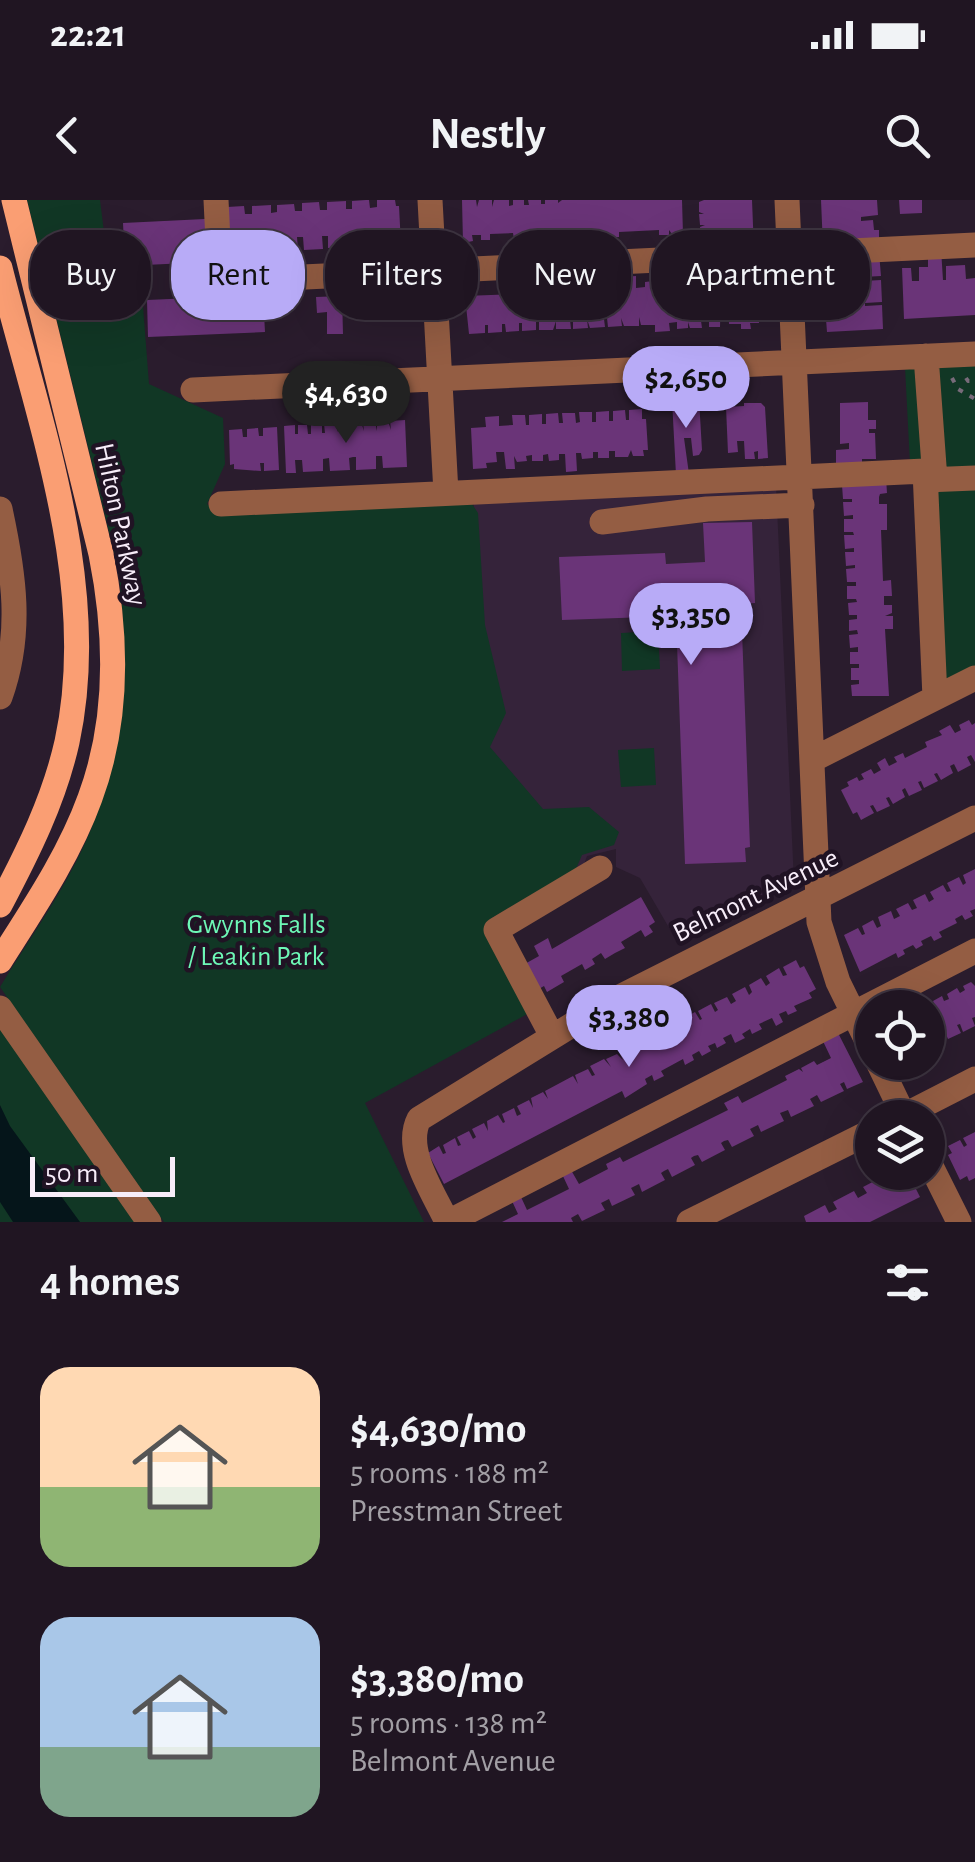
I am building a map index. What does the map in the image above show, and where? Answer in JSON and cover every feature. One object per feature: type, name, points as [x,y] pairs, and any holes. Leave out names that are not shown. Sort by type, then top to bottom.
[{"type":"main road","name":"Hilton Parkway","points":[[6,951],[65,852],[90,798],[104,748],[113,646],[110,600],[97,534],[14,200]]},
{"type":"main road","name":"Hilton Parkway","points":[[0,268],[59,500],[77,601],[78,644],[75,693],[54,786],[35,838],[0,905]]},
{"type":"street","points":[[216,200],[220,282],[325,277]]},
{"type":"street","points":[[430,200],[432,230]]},
{"type":"street","points":[[787,200],[789,230]]},
{"type":"street","points":[[870,250],[975,245]]},
{"type":"street","points":[[478,269],[651,261]]},
{"type":"street","points":[[437,320],[446,493]]},
{"type":"street","points":[[794,320],[820,922],[827,950],[854,1013]]},
{"type":"street","points":[[193,390],[975,354]]},
{"type":"street","points":[[926,356],[935,698]]},
{"type":"street","points":[[221,504],[924,470],[930,480]]},
{"type":"street","points":[[930,480],[975,478]]},
{"type":"street","points":[[602,522],[706,509],[802,505]]},
{"type":"street","points":[[0,509],[16,608],[16,641],[0,697]]},
{"type":"street","points":[[812,760],[975,678]]},
{"type":"street","name":"Belmont Avenue","points":[[448,1222],[416,1152],[414,1128],[419,1119],[552,1036],[696,956],[975,818]]},
{"type":"street","points":[[552,1036],[496,930],[600,868]]},
{"type":"street","points":[[448,1222],[975,951]]},
{"type":"street","points":[[0,1008],[149,1222]]},
{"type":"street","points":[[935,1100],[975,1079]]},
{"type":"street","points":[[689,1222],[855,1139]]},
{"type":"street","points":[[944,1190],[961,1222],[975,1216]]},
{"type":"path","points":[[950,369],[958,390],[975,399]]},
{"type":"shaded area","points":[[776,485],[794,883],[678,943],[640,878],[616,867],[616,849],[587,856],[582,870],[483,928],[470,632],[474,498]]},
{"type":"shaded area","points":[[0,1105],[10,1126],[80,1222],[13,1222],[0,1202]]},
{"type":"green space","name":"Gwynns Falls / Leakin Park","points":[[27,200],[100,200],[104,230],[34,230]]},
{"type":"green space","name":"Gwynns Falls / Leakin Park","points":[[57,320],[144,320],[149,384],[223,418],[225,464],[207,504],[219,512],[467,496],[478,513],[485,625],[506,713],[490,747],[543,809],[589,807],[619,832],[614,845],[582,855],[576,869],[492,918],[531,1012],[365,1103],[424,1222],[164,1222],[0,987],[76,862],[104,791],[120,718],[123,680],[118,568]]},
{"type":"green space","points":[[975,364],[975,669],[939,687],[935,600],[910,464],[905,367]]},
{"type":"green space","points":[[658,631],[660,669],[622,671],[621,633]]},
{"type":"green space","points":[[654,748],[656,785],[621,787],[618,750]]},
{"type":"green space","points":[[0,1022],[137,1222],[0,1222]]},
{"type":"building","points":[[369,200],[370,208],[377,207],[377,200],[395,200],[400,230],[325,230],[323,249],[305,250],[305,230],[227,230],[227,207],[244,206],[245,214],[252,214],[252,206],[271,205],[271,213],[277,212],[277,205],[294,204],[295,211],[302,211],[302,203],[319,202],[320,210],[327,210],[327,202],[346,201],[346,209],[352,209],[352,201]]},
{"type":"building","points":[[462,200],[476,200],[477,207],[479,200],[492,200],[492,207],[494,200],[509,200],[509,206],[513,200],[524,200],[524,205],[529,205],[528,200],[545,204],[545,200],[682,200],[683,230],[498,230],[498,234],[490,234],[490,240],[481,240],[478,230],[463,230]]},
{"type":"building","points":[[752,200],[753,230],[700,230],[705,225],[700,225],[699,214],[704,214],[699,212],[699,202]]},
{"type":"building","points":[[821,200],[877,200],[878,215],[861,217],[861,221],[873,220],[874,230],[879,230],[879,243],[870,244],[870,230],[822,230]]},
{"type":"building","points":[[899,200],[922,200],[922,213],[900,214]]},
{"type":"building","points":[[205,219],[206,230],[171,230],[171,264],[151,265],[151,230],[123,230],[123,223]]},
{"type":"building","points":[[941,249],[943,280],[946,266],[965,265],[966,279],[975,278],[975,315],[904,319],[902,268],[911,268],[912,281],[919,281],[919,267],[928,267],[928,250]]},
{"type":"building","points":[[870,252],[879,252],[881,276],[870,277]]},
{"type":"building","points":[[631,276],[636,276],[636,288],[651,281],[651,320],[720,320],[720,327],[709,327],[709,321],[701,321],[702,328],[690,328],[688,322],[688,328],[677,329],[677,322],[669,323],[670,331],[655,332],[655,325],[641,325],[639,317],[639,326],[624,326],[622,320],[631,320]]},
{"type":"building","points":[[881,280],[882,302],[870,303],[870,281]]},
{"type":"building","points":[[478,295],[498,295],[498,320],[570,320],[571,329],[556,329],[556,321],[553,330],[539,330],[536,322],[536,330],[522,331],[519,323],[519,331],[506,332],[502,324],[502,332],[488,333],[485,325],[485,333],[469,334],[468,320],[478,320]]},
{"type":"building","points":[[316,297],[325,297],[325,312],[317,313]]},
{"type":"building","points":[[171,299],[171,320],[264,320],[265,332],[148,337],[151,300]]},
{"type":"building","points":[[882,305],[883,329],[827,332],[826,320],[870,320],[870,306]]},
{"type":"building","points":[[327,320],[343,320],[343,334],[327,334]]},
{"type":"building","points":[[573,320],[587,320],[588,328],[573,329]]},
{"type":"building","points":[[587,320],[604,320],[605,327],[590,328]]},
{"type":"building","points":[[607,320],[621,320],[622,326],[608,327]]},
{"type":"building","points":[[729,320],[759,320],[750,323],[751,329],[729,324]]},
{"type":"building","points":[[699,399],[702,450],[693,456],[691,438],[684,438],[689,474],[676,475],[672,400]]},
{"type":"building","points":[[868,402],[868,420],[876,420],[876,429],[869,429],[869,433],[875,433],[876,459],[862,459],[862,469],[836,470],[836,450],[849,449],[849,443],[840,444],[840,403]]},
{"type":"building","points":[[761,403],[765,407],[768,458],[758,459],[758,451],[754,452],[755,459],[745,459],[744,441],[737,441],[738,452],[728,453],[726,407]]},
{"type":"building","points":[[642,409],[648,450],[643,450],[644,456],[633,456],[631,450],[628,457],[615,457],[615,451],[609,451],[609,458],[598,458],[598,452],[593,452],[593,458],[582,459],[581,453],[576,453],[577,471],[566,472],[565,454],[559,454],[559,460],[549,461],[548,454],[543,455],[543,461],[532,461],[532,455],[526,456],[527,461],[517,462],[514,456],[515,469],[506,469],[504,452],[496,452],[497,462],[473,469],[471,428],[486,427],[485,417],[499,416],[499,426],[513,425],[512,415],[525,415],[529,425],[529,415],[542,414],[542,424],[546,424],[546,414],[558,413],[559,423],[563,423],[562,413],[575,413],[576,423],[580,422],[579,412],[592,412],[592,422],[596,422],[596,412],[609,411],[609,421],[613,421],[613,411],[625,410],[629,420],[629,410]]},
{"type":"building","points":[[405,420],[407,467],[383,468],[382,456],[376,456],[376,469],[356,470],[353,457],[349,458],[350,470],[330,471],[329,458],[323,459],[323,471],[303,472],[302,460],[295,460],[296,473],[286,473],[284,426],[295,425],[298,434],[298,425],[307,425],[311,434],[311,425],[322,424],[325,433],[324,424],[335,424],[338,432],[338,423],[348,423],[348,432],[352,432],[351,423],[361,422],[364,431],[363,422],[375,422],[377,431],[377,422],[388,421],[391,430],[390,421]]},
{"type":"building","points":[[277,427],[279,470],[264,471],[264,463],[260,463],[261,471],[234,469],[234,464],[230,465],[229,430],[242,429],[243,437],[247,437],[247,429],[258,428],[259,436],[263,436],[263,428]]},
{"type":"building","points":[[886,478],[887,493],[880,494],[879,504],[887,504],[887,530],[881,530],[883,581],[891,580],[892,596],[884,596],[884,605],[892,605],[892,613],[885,616],[893,616],[893,629],[885,629],[889,696],[852,696],[851,685],[859,684],[859,680],[851,680],[851,668],[859,668],[859,664],[850,664],[850,652],[858,652],[858,647],[850,648],[849,635],[858,634],[857,630],[849,631],[849,620],[857,619],[857,615],[849,615],[848,603],[857,602],[847,599],[847,586],[856,586],[856,582],[847,582],[846,569],[855,565],[846,566],[845,552],[854,552],[854,548],[845,549],[844,535],[854,535],[844,532],[844,519],[853,519],[853,515],[844,516],[843,502],[852,499],[843,499],[842,485]]},
{"type":"building","points":[[752,522],[755,603],[741,604],[750,847],[745,848],[746,862],[685,864],[676,616],[562,620],[559,557],[665,553],[666,564],[705,562],[703,523]]},
{"type":"building","points":[[969,720],[972,725],[975,723],[975,762],[971,755],[967,757],[971,765],[958,772],[954,764],[950,766],[953,773],[941,780],[937,773],[934,774],[938,781],[924,788],[918,782],[922,790],[909,796],[905,788],[905,797],[893,804],[886,798],[890,806],[877,812],[870,806],[874,813],[861,820],[857,812],[853,814],[841,790],[849,786],[847,782],[857,777],[859,781],[864,779],[861,774],[871,769],[874,774],[881,770],[877,763],[885,758],[889,766],[897,762],[894,757],[903,753],[905,758],[927,747],[925,742],[942,735],[939,731],[950,725],[955,733],[961,730],[959,725]]},
{"type":"building","points":[[975,869],[975,909],[970,911],[973,916],[965,920],[962,915],[955,919],[957,923],[939,932],[942,937],[934,941],[931,936],[916,949],[913,945],[898,958],[896,953],[860,972],[844,935],[858,928],[865,934],[862,926],[873,920],[877,928],[881,926],[878,917],[891,911],[894,919],[900,916],[896,909],[908,903],[912,910],[917,908],[913,900],[925,894],[929,902],[934,899],[930,892],[943,885],[947,892],[951,891],[947,883],[959,877],[963,885],[963,875]]},
{"type":"building","points":[[641,897],[655,922],[649,926],[653,932],[645,937],[641,930],[621,942],[625,948],[605,959],[601,953],[592,959],[595,964],[585,970],[582,964],[561,976],[564,982],[547,992],[544,986],[537,990],[523,965],[539,956],[534,946],[548,938],[552,949]]},
{"type":"building","points":[[796,960],[800,968],[804,966],[816,989],[809,993],[812,998],[794,1006],[797,1011],[779,1014],[783,1022],[776,1026],[772,1018],[759,1024],[762,1029],[742,1034],[745,1038],[735,1043],[731,1034],[723,1038],[726,1043],[717,1048],[715,1043],[708,1046],[711,1051],[702,1056],[699,1051],[685,1065],[683,1059],[661,1071],[664,1076],[654,1081],[652,1075],[645,1079],[647,1084],[625,1098],[622,1091],[444,1184],[428,1153],[439,1146],[446,1153],[443,1145],[455,1138],[461,1145],[457,1137],[469,1131],[473,1139],[476,1137],[472,1129],[484,1123],[488,1131],[487,1121],[498,1115],[503,1123],[502,1114],[514,1108],[517,1116],[521,1114],[517,1106],[529,1100],[533,1108],[531,1098],[543,1092],[548,1099],[545,1091],[573,1076],[578,1084],[575,1075],[588,1069],[595,1075],[590,1066],[604,1059],[611,1067],[606,1059],[617,1054],[623,1060],[619,1052],[633,1046],[637,1053],[635,1044],[664,1028],[669,1036],[672,1034],[667,1026],[679,1019],[684,1028],[682,1019],[695,1012],[700,1020],[698,1011],[711,1004],[715,1012],[718,1010],[714,1003],[727,997],[731,1004],[736,1001],[732,994],[745,987],[749,995],[749,985],[761,978],[766,986],[770,983],[766,976],[779,968],[783,976],[787,975],[783,967]]},
{"type":"building","points":[[971,982],[975,986],[975,1026],[963,1032],[957,1025],[961,1033],[948,1039],[945,1001],[949,999],[947,994],[957,988],[960,993],[965,990],[963,986]]},
{"type":"building","points":[[836,1029],[855,1066],[855,1080],[863,1082],[847,1089],[844,1082],[840,1084],[844,1091],[821,1102],[817,1095],[810,1099],[814,1106],[791,1117],[788,1110],[780,1113],[784,1121],[761,1132],[758,1125],[750,1129],[754,1136],[732,1147],[728,1140],[724,1141],[721,1143],[725,1150],[702,1162],[698,1155],[694,1156],[691,1158],[695,1165],[672,1177],[668,1169],[661,1173],[665,1180],[642,1192],[639,1184],[631,1188],[635,1195],[612,1206],[609,1199],[601,1203],[605,1210],[582,1221],[578,1214],[571,1218],[573,1222],[502,1222],[518,1214],[512,1201],[521,1197],[527,1210],[569,1189],[562,1174],[571,1170],[579,1184],[608,1169],[606,1164],[620,1157],[623,1162],[728,1110],[724,1103],[738,1096],[742,1103],[787,1080],[785,1076],[799,1069],[803,1072],[801,1068],[814,1061],[817,1065],[831,1058],[821,1037]]},
{"type":"building","points":[[975,1132],[975,1178],[969,1181],[967,1176],[960,1180],[948,1146],[960,1140],[964,1147],[967,1145],[963,1138]]},
{"type":"building","points":[[865,1190],[916,1190],[920,1197],[870,1222],[806,1222],[804,1216],[825,1205],[829,1213],[837,1209],[833,1202],[854,1191],[858,1198],[867,1193]]}]
